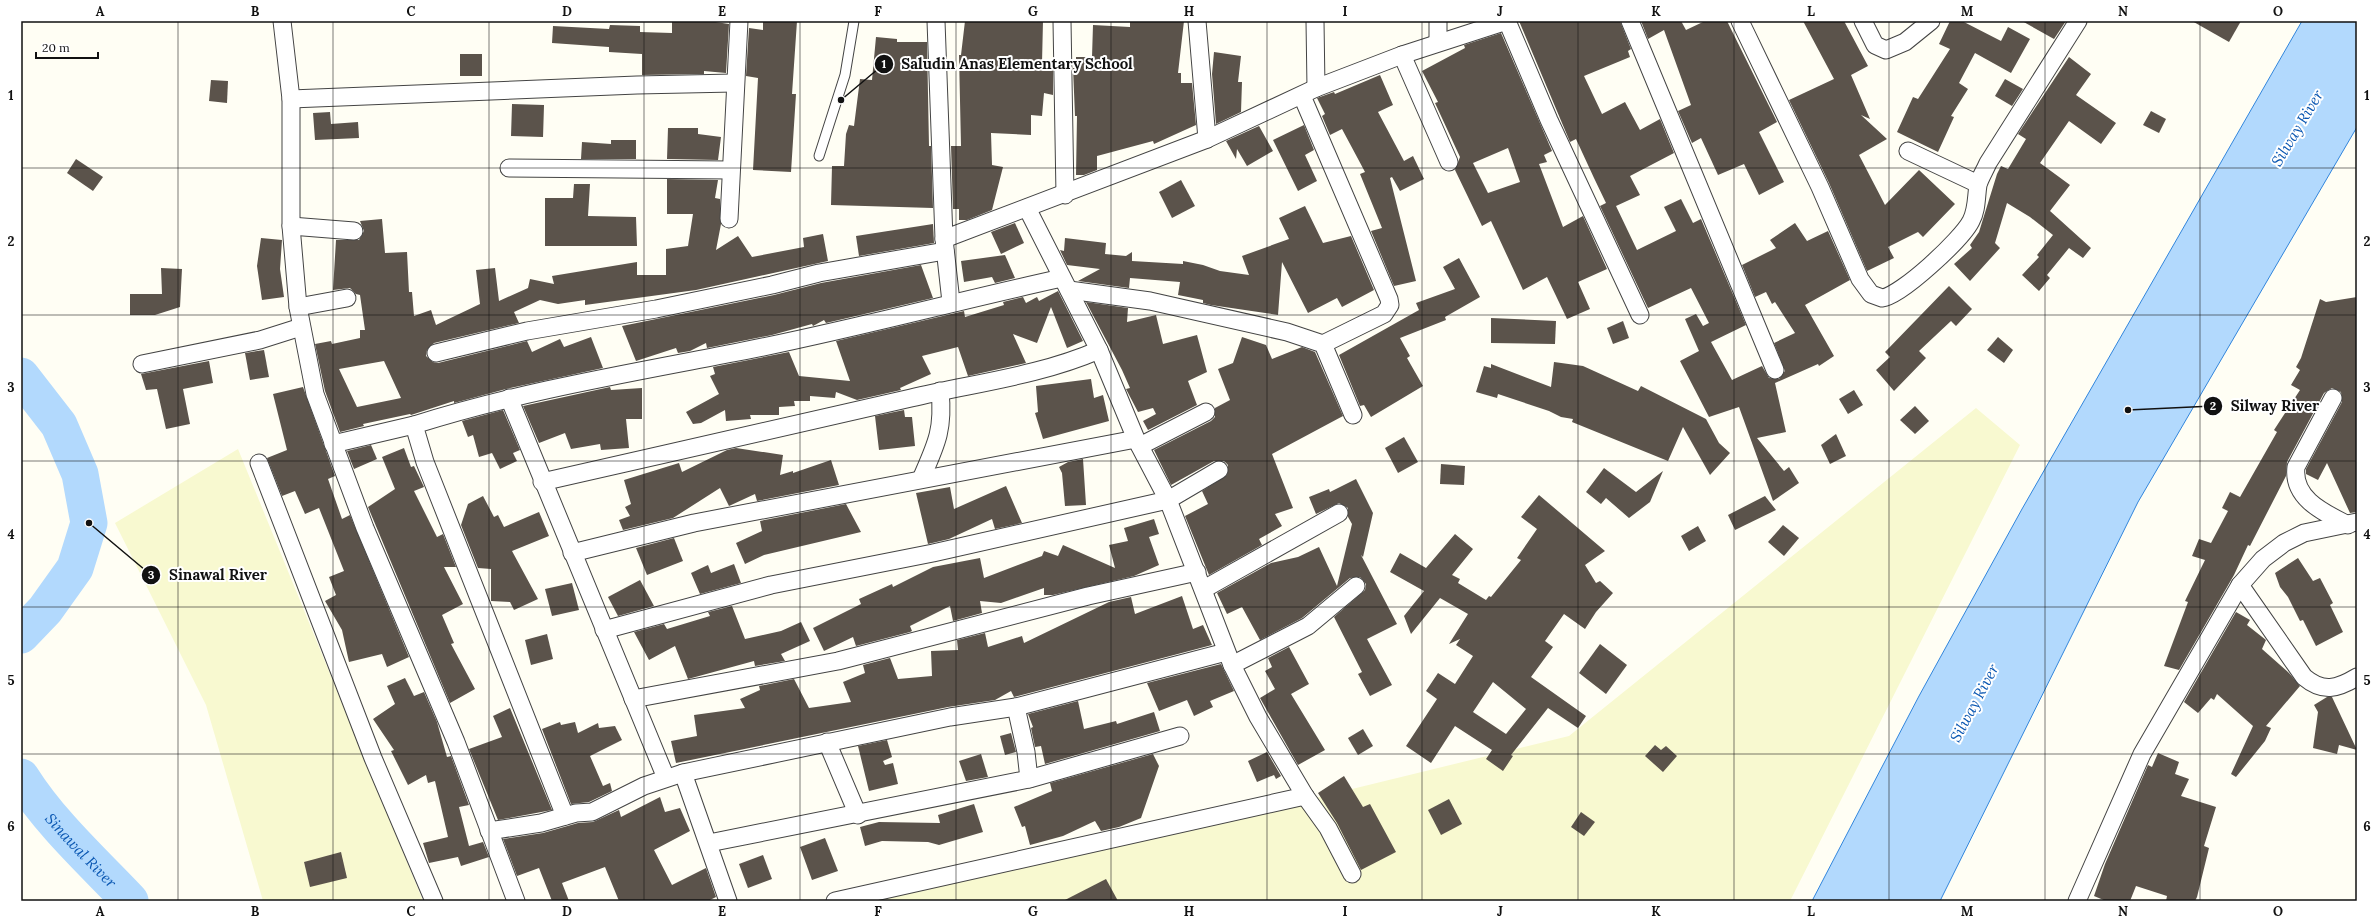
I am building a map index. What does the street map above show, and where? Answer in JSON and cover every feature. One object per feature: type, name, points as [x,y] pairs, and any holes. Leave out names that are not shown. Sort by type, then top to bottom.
[{"type":"street","points":[[282,21],[291,99],[291,226],[298,307],[315,394],[365,528],[424,664],[516,901]]},
{"type":"street","points":[[729,219],[734,83],[739,21]]},
{"type":"street","points":[[936,21],[945,245],[951,302]]},
{"type":"street","points":[[1062,21],[1065,195]]},
{"type":"street","points":[[1197,21],[1207,139]]},
{"type":"street","points":[[1315,21],[1316,88]]},
{"type":"street","points":[[1438,21],[1438,42]]},
{"type":"street","points":[[436,353],[527,331],[656,309],[772,285],[819,272],[945,245],[1027,208],[1065,195],[1207,139],[1302,96],[1316,88],[1438,42],[1507,21],[1549,120],[1640,316]]},
{"type":"street","points":[[1630,21],[1775,370]]},
{"type":"street","points":[[1740,21],[1820,187],[1860,279],[1871,294],[1882,298],[1896,294],[1966,231],[1976,209],[1978,184],[1988,163],[2078,21]]},
{"type":"street","points":[[1862,21],[1875,45],[1886,50],[1905,42],[1931,21]]},
{"type":"street","points":[[1402,55],[1449,162]]},
{"type":"street","points":[[291,99],[637,85],[734,83]]},
{"type":"street","points":[[333,444],[414,425],[509,398],[844,330],[951,302],[1065,284],[1150,301],[1287,332],[1323,344],[1384,314],[1390,305],[1389,299],[1302,96]]},
{"type":"street","points":[[1908,151],[1978,184]]},
{"type":"street","points":[[509,168],[730,170]]},
{"type":"street","points":[[1027,208],[1098,350],[1138,442],[1168,500],[1204,590],[1229,659],[1258,717],[1305,796],[1328,828],[1352,874]]},
{"type":"street","points":[[291,226],[354,231]]},
{"type":"street","points":[[298,307],[347,298]]},
{"type":"street","points":[[142,364],[260,340],[301,327]]},
{"type":"street","points":[[1323,344],[1353,415]]},
{"type":"street","points":[[542,482],[940,391],[1042,370],[1072,361],[1098,350]]},
{"type":"street","points":[[921,479],[939,437],[942,413],[940,391]]},
{"type":"street","points":[[509,398],[542,482],[666,778]]},
{"type":"street","points":[[2332,398],[2296,467],[2295,477],[2299,488],[2309,502],[2322,512],[2353,524]]},
{"type":"street","points":[[572,553],[694,522],[833,498],[921,479],[1138,442],[1206,412]]},
{"type":"street","points":[[414,425],[426,462],[565,816]]},
{"type":"street","points":[[259,464],[374,758],[434,901]]},
{"type":"street","points":[[604,630],[771,585],[933,553],[1168,500],[1219,470]]},
{"type":"street","points":[[1204,590],[1339,513]]},
{"type":"street","points":[[2077,901],[2142,754],[2240,585],[2263,559],[2284,543],[2304,534],[2353,524]]},
{"type":"street","points":[[633,700],[838,661],[1088,596],[1197,572]]},
{"type":"street","points":[[2240,585],[2304,677],[2315,686],[2326,688],[2338,686],[2357,677]]},
{"type":"street","points":[[490,831],[541,823],[565,816],[592,812],[666,778],[684,773],[950,717],[1016,707],[1229,659],[1308,626],[1356,586]]},
{"type":"street","points":[[1016,707],[1026,752],[1029,779]]},
{"type":"street","points":[[709,843],[770,829],[858,815],[1029,779],[1180,736]]},
{"type":"street","points":[[828,742],[858,815]]},
{"type":"street","points":[[684,773],[728,901]]},
{"type":"street","points":[[835,901],[1305,796]]},
{"type":"lane","points":[[820,156],[845,75],[854,21]]},
{"type":"green space","points":[[1976,408],[2020,445],[1790,901],[865,901],[1307,800],[1569,736]]},
{"type":"green space","points":[[238,449],[423,901],[263,901],[206,705],[115,523]]},
{"type":"water","points":[[2302,21],[2357,21],[2357,127],[2138,502],[1940,901],[1812,901],[1919,696],[2022,509]]},
{"type":"building","points":[[672,21],[709,21],[729,24],[726,73],[704,71],[704,74],[642,75],[642,54],[609,52],[609,47],[552,43],[553,26],[609,29],[610,25],[640,26],[640,32],[672,33]]},
{"type":"building","points":[[763,21],[797,21],[792,94],[796,94],[791,172],[753,170],[758,78],[746,76],[749,28],[763,30]]},
{"type":"building","points":[[965,21],[1043,21],[1042,63],[1053,65],[1053,95],[1044,93],[1042,116],[1031,115],[1031,135],[991,133],[992,165],[1003,167],[992,210],[967,220],[959,220],[959,209],[953,209],[951,146],[961,146],[959,55],[961,55]]},
{"type":"building","points":[[1130,21],[1184,21],[1178,73],[1181,73],[1181,83],[1192,83],[1196,125],[1154,144],[1153,141],[1097,156],[1097,170],[1084,175],[1076,175],[1077,116],[1075,116],[1073,68],[1076,68],[1076,57],[1092,57],[1093,25],[1130,27]]},
{"type":"building","points":[[1519,21],[1620,21],[1631,49],[1628,51],[1630,57],[1584,76],[1602,114],[1625,102],[1640,130],[1660,119],[1674,153],[1630,176],[1640,195],[1616,206],[1637,250],[1676,231],[1664,207],[1681,199],[1693,223],[1701,219],[1746,325],[1711,342],[1732,380],[1762,366],[1769,378],[1779,379],[1785,371],[1774,343],[1795,333],[1775,302],[1772,304],[1766,292],[1755,297],[1742,265],[1776,248],[1770,240],[1795,223],[1807,241],[1828,231],[1850,280],[1805,305],[1834,356],[1819,366],[1818,364],[1775,383],[1786,432],[1757,438],[1784,471],[1789,467],[1799,483],[1773,501],[1739,407],[1709,417],[1680,361],[1699,351],[1685,319],[1696,314],[1703,326],[1709,323],[1691,288],[1648,308],[1600,206],[1606,203],[1576,139],[1570,142]]},
{"type":"building","points":[[1641,21],[1681,21],[1686,30],[1705,21],[1727,21],[1777,122],[1759,132],[1784,182],[1759,195],[1744,164],[1718,175],[1701,138],[1692,143],[1678,111],[1691,105],[1664,30],[1648,39]]},
{"type":"building","points":[[1803,21],[1844,21],[1868,66],[1851,75],[1870,119],[1861,115],[1887,139],[1859,155],[1885,205],[1919,170],[1955,204],[1923,237],[1918,232],[1888,247],[1894,258],[1867,271],[1829,183],[1789,100],[1834,79]]},
{"type":"building","points":[[1950,21],[1962,21],[2001,41],[2008,27],[2030,39],[2011,73],[1975,53],[1959,83],[1968,89],[1951,116],[1954,117],[1938,152],[1897,132],[1913,97],[1918,99],[1950,49],[1939,44]]},
{"type":"building","points":[[2022,21],[2066,21],[2054,39]]},
{"type":"building","points":[[2192,21],[2241,21],[2229,42]]},
{"type":"building","points":[[1501,33],[1552,151],[1544,155],[1547,162],[1539,164],[1563,227],[1583,216],[1607,269],[1578,282],[1590,309],[1567,319],[1547,277],[1523,290],[1491,221],[1482,226],[1455,170],[1460,157],[1435,103],[1438,102],[1422,71],[1465,48],[1464,45]],"holes":[[[1508,148],[1520,182],[1488,193],[1473,163]]]},
{"type":"building","points":[[876,37],[897,39],[897,42],[927,42],[929,146],[931,146],[933,208],[831,205],[832,166],[844,166],[846,134],[849,125],[854,126],[860,79],[872,80]]},
{"type":"building","points":[[1214,52],[1241,56],[1238,82],[1242,82],[1241,112],[1216,124],[1212,74]]},
{"type":"building","points":[[460,54],[482,54],[482,76],[460,76]]},
{"type":"building","points":[[2069,57],[2091,74],[2076,95],[2116,123],[2101,144],[2069,121],[2040,163],[2070,185],[2050,211],[2091,248],[2083,258],[2069,248],[2047,275],[2050,278],[2039,291],[2022,275],[2039,257],[2037,255],[2053,235],[2030,217],[2007,203],[1995,243],[2000,248],[1970,281],[1954,264],[1972,248],[1970,245],[1979,232],[1997,174],[2001,166],[2008,169],[2026,139],[2018,134]]},
{"type":"building","points":[[1380,75],[1393,105],[1378,112],[1404,161],[1413,156],[1424,179],[1400,191],[1392,177],[1390,178],[1416,281],[1394,286],[1371,231],[1382,228],[1360,174],[1365,172],[1342,129],[1330,135],[1322,116],[1325,114],[1317,98],[1334,92],[1335,94]]},
{"type":"building","points":[[2005,79],[2023,89],[2012,106],[1995,96]]},
{"type":"building","points":[[211,80],[228,81],[227,103],[209,101]]},
{"type":"building","points":[[512,104],[544,105],[543,137],[511,136]]},
{"type":"building","points":[[2151,111],[2166,119],[2159,133],[2143,125]]},
{"type":"building","points":[[330,112],[331,124],[358,122],[359,138],[315,140],[313,113]]},
{"type":"building","points":[[1304,125],[1314,150],[1305,155],[1317,181],[1298,191],[1273,140]]},
{"type":"building","points":[[1259,126],[1273,151],[1247,166],[1237,149],[1236,159],[1226,141]]},
{"type":"building","points":[[668,128],[698,128],[698,134],[721,137],[718,160],[667,159]]},
{"type":"building","points":[[611,140],[636,140],[636,159],[581,159],[582,142],[611,144]]},
{"type":"building","points":[[76,159],[103,177],[93,191],[67,173]]},
{"type":"building","points":[[667,179],[718,180],[715,198],[720,199],[721,224],[716,250],[738,236],[752,257],[804,247],[803,238],[823,234],[828,261],[696,290],[585,305],[585,300],[558,304],[540,300],[514,312],[519,323],[434,343],[427,350],[426,356],[433,362],[438,363],[527,341],[532,352],[560,339],[564,347],[591,337],[603,368],[506,389],[454,403],[454,401],[411,415],[363,424],[364,426],[340,432],[325,391],[315,344],[331,341],[332,344],[360,338],[360,330],[365,330],[360,295],[356,294],[350,288],[333,290],[336,240],[359,240],[364,231],[360,221],[382,219],[385,253],[407,252],[409,292],[412,292],[414,316],[431,310],[436,325],[480,304],[476,270],[495,268],[499,301],[528,288],[530,279],[554,284],[552,276],[637,262],[637,275],[666,275],[666,249],[688,246],[693,214],[667,214]],"holes":[[[384,361],[401,398],[357,407],[339,369]]]},
{"type":"building","points":[[1181,180],[1195,206],[1172,218],[1159,192]]},
{"type":"building","points":[[574,184],[590,184],[588,216],[636,217],[637,246],[545,246],[545,198],[573,198]]},
{"type":"building","points":[[1305,206],[1323,243],[1351,236],[1374,290],[1342,307],[1337,298],[1308,313],[1282,262],[1278,315],[1211,305],[1203,303],[1203,300],[1178,295],[1180,282],[1130,278],[1129,288],[1078,281],[1100,269],[1067,265],[1060,250],[1064,251],[1065,238],[1106,243],[1105,254],[1126,256],[1132,252],[1132,261],[1183,264],[1183,261],[1203,265],[1220,271],[1249,275],[1242,256],[1289,239],[1279,218]]},
{"type":"building","points":[[1015,223],[1024,243],[1001,254],[991,232]]},
{"type":"building","points":[[933,224],[934,243],[859,256],[856,236]]},
{"type":"building","points":[[261,238],[282,240],[280,269],[284,297],[262,300],[257,266]]},
{"type":"building","points":[[1005,255],[1015,278],[995,283],[992,277],[964,282],[961,261]]},
{"type":"building","points":[[1459,258],[1480,297],[1445,317],[1446,320],[1400,338],[1410,356],[1407,358],[1423,386],[1371,417],[1364,405],[1360,406],[1339,355],[1419,310],[1416,303],[1455,289],[1443,267]]},
{"type":"building","points":[[921,265],[933,298],[826,323],[824,320],[813,326],[812,324],[772,335],[707,348],[706,343],[690,351],[678,353],[676,348],[636,361],[622,326],[774,295],[821,283]]},
{"type":"building","points":[[161,268],[182,269],[180,307],[155,315],[130,315],[130,294],[162,294]]},
{"type":"building","points":[[1949,286],[1972,309],[1956,326],[1951,321],[1919,351],[1926,358],[1894,391],[1876,370],[1890,357],[1885,352]]},
{"type":"building","points":[[1058,291],[1083,341],[1067,348],[1051,307],[1037,343],[1013,334],[1026,363],[968,376],[958,347],[922,356],[931,374],[900,388],[901,390],[857,400],[836,392],[835,398],[810,396],[810,401],[794,401],[795,406],[779,407],[779,415],[750,415],[751,419],[726,421],[725,410],[701,423],[693,424],[686,412],[719,394],[710,376],[715,374],[713,367],[789,352],[799,376],[850,381],[836,341],[964,311],[965,317],[1004,305],[1003,302],[1023,297],[1026,303],[1037,297],[1039,301]]},
{"type":"building","points":[[2357,297],[2357,512],[2350,513],[2327,463],[2318,480],[2306,474],[2306,469],[2342,402],[2341,392],[2332,388],[2324,393],[2287,462],[2286,476],[2250,546],[2248,545],[2234,575],[2179,670],[2164,666],[2188,602],[2185,601],[2205,560],[2192,556],[2199,539],[2211,543],[2228,511],[2222,508],[2230,492],[2240,497],[2277,432],[2274,430],[2300,390],[2291,385],[2300,370],[2296,367],[2301,358],[2320,299],[2326,302]]},
{"type":"building","points":[[1086,302],[1128,308],[1127,322],[1156,315],[1163,344],[1197,335],[1207,372],[1188,381],[1197,405],[1148,430],[1143,421],[1156,414],[1153,408],[1138,412],[1126,389],[1130,388],[1122,370]]},
{"type":"building","points":[[1491,318],[1556,321],[1555,344],[1491,343]]},
{"type":"building","points":[[1623,321],[1629,338],[1613,344],[1607,328]]},
{"type":"building","points":[[1242,337],[1266,345],[1272,359],[1302,347],[1315,352],[1343,416],[1272,454],[1293,508],[1275,514],[1282,526],[1259,539],[1262,545],[1209,575],[1185,516],[1208,504],[1202,491],[1227,475],[1228,465],[1224,461],[1214,461],[1171,485],[1154,450],[1211,421],[1215,417],[1215,408],[1230,400],[1218,369],[1233,363]]},
{"type":"building","points":[[1998,337],[2013,350],[2004,363],[1987,350]]},
{"type":"building","points":[[264,350],[269,377],[250,380],[245,353]]},
{"type":"building","points":[[209,361],[213,383],[183,389],[190,424],[166,429],[157,389],[146,390],[141,374]]},
{"type":"building","points":[[1554,362],[1583,366],[1638,391],[1641,386],[1706,419],[1719,443],[1730,453],[1710,475],[1683,427],[1668,461],[1572,422],[1573,419],[1561,417],[1549,411],[1498,394],[1497,398],[1476,392],[1484,366],[1491,368],[1491,364],[1551,387]]},
{"type":"building","points":[[1091,379],[1094,398],[1103,395],[1109,421],[1043,439],[1035,413],[1038,412],[1036,386]]},
{"type":"building","points":[[303,387],[335,476],[328,479],[342,519],[350,515],[409,657],[387,667],[382,654],[349,662],[342,630],[325,601],[336,595],[329,577],[344,571],[319,508],[305,514],[295,491],[282,496],[267,458],[287,450],[273,394]]},
{"type":"building","points":[[610,387],[611,390],[642,388],[642,419],[626,419],[629,448],[601,450],[600,444],[571,449],[565,433],[539,443],[523,406]]},
{"type":"building","points":[[1854,390],[1863,405],[1848,414],[1839,399]]},
{"type":"building","points":[[1915,406],[1929,421],[1915,434],[1900,420]]},
{"type":"building","points":[[503,410],[520,450],[513,453],[517,461],[500,469],[492,453],[479,457],[473,435],[468,437],[462,421]]},
{"type":"building","points":[[904,410],[905,417],[912,417],[915,446],[879,450],[875,416]]},
{"type":"building","points":[[1836,434],[1846,456],[1830,464],[1821,445]]},
{"type":"building","points":[[1404,437],[1418,462],[1398,473],[1385,448]]},
{"type":"building","points":[[371,445],[377,459],[354,469],[347,451]]},
{"type":"building","points":[[404,448],[411,467],[414,466],[424,487],[414,491],[437,537],[443,534],[456,567],[444,567],[463,604],[442,615],[454,643],[451,644],[475,689],[450,703],[368,507],[395,489],[382,457]]},
{"type":"building","points":[[736,448],[783,455],[780,475],[793,471],[793,473],[831,460],[839,485],[757,501],[755,494],[729,506],[720,488],[673,518],[623,530],[619,520],[630,516],[625,507],[631,504],[624,480],[679,463],[682,472],[727,450]]},
{"type":"building","points":[[1083,459],[1086,505],[1065,506],[1062,473],[1059,467],[1068,462]]},
{"type":"building","points":[[1441,464],[1465,466],[1464,485],[1440,484]]},
{"type":"building","points":[[1604,468],[1636,492],[1663,471],[1650,502],[1629,518],[1606,498],[1601,504],[1586,492]]},
{"type":"building","points":[[1356,479],[1373,513],[1363,557],[1361,555],[1397,624],[1367,639],[1392,685],[1370,696],[1358,674],[1362,672],[1334,617],[1365,590],[1366,584],[1360,577],[1350,578],[1302,618],[1260,640],[1242,607],[1227,614],[1217,593],[1271,563],[1298,557],[1319,547],[1337,586],[1352,524],[1348,517],[1348,508],[1339,503],[1316,514],[1309,497],[1329,489],[1330,492]]},
{"type":"building","points":[[1006,486],[1022,523],[995,529],[992,519],[949,539],[928,544],[916,493],[950,487],[954,509]]},
{"type":"building","points":[[1539,495],[1605,551],[1585,565],[1596,583],[1600,581],[1613,593],[1596,612],[1585,629],[1564,614],[1545,641],[1553,647],[1531,677],[1586,716],[1578,728],[1548,708],[1511,755],[1513,756],[1503,771],[1486,759],[1492,750],[1455,726],[1431,763],[1406,746],[1437,699],[1426,691],[1438,673],[1455,684],[1473,656],[1456,645],[1460,639],[1449,644],[1468,614],[1440,598],[1411,634],[1404,616],[1424,591],[1390,572],[1400,553],[1426,568],[1455,534],[1473,549],[1452,575],[1460,579],[1458,583],[1486,600],[1489,596],[1491,597],[1521,560],[1517,558],[1537,529],[1521,517]],"holes":[[[1493,682],[1526,709],[1506,734],[1473,712]]]},
{"type":"building","points":[[483,496],[494,517],[498,515],[504,527],[539,512],[549,536],[512,551],[538,599],[514,610],[510,602],[491,601],[491,569],[478,568],[461,525],[468,504]]},
{"type":"building","points":[[1765,496],[1776,510],[1735,530],[1728,515]]},
{"type":"building","points":[[846,504],[861,532],[764,555],[745,564],[736,543],[762,531],[760,521]]},
{"type":"building","points":[[1154,519],[1159,534],[1149,537],[1159,565],[1134,576],[1053,595],[1044,595],[1044,588],[1001,603],[980,601],[982,613],[953,621],[950,606],[910,626],[912,631],[910,632],[856,646],[853,637],[824,651],[813,628],[861,604],[859,599],[892,584],[893,587],[933,567],[980,558],[984,578],[1042,556],[1044,551],[1058,556],[1063,545],[1115,568],[1109,545],[1128,541],[1124,528]]},
{"type":"building","points":[[1783,525],[1799,538],[1784,556],[1768,542]]},
{"type":"building","points":[[1698,526],[1706,541],[1689,551],[1681,536]]},
{"type":"building","points":[[674,538],[683,561],[647,575],[636,548]]},
{"type":"building","points":[[2298,558],[2313,581],[2320,578],[2333,603],[2330,605],[2343,632],[2316,646],[2303,620],[2300,621],[2288,597],[2280,587],[2275,573]]},
{"type":"building","points":[[734,564],[741,583],[700,594],[691,573],[708,565],[711,573]]},
{"type":"building","points":[[640,580],[654,606],[618,616],[608,597]]},
{"type":"building","points":[[572,583],[579,610],[552,616],[545,589]]},
{"type":"building","points":[[1182,596],[1193,629],[1203,625],[1212,645],[1014,697],[1011,691],[995,700],[948,707],[676,763],[671,741],[697,736],[694,715],[745,708],[740,699],[760,690],[759,686],[794,679],[809,708],[851,702],[843,682],[865,673],[863,665],[890,658],[898,679],[932,676],[931,651],[958,650],[957,640],[985,633],[988,647],[1022,636],[1024,643],[1109,602],[1131,597],[1135,614]]},
{"type":"building","points":[[732,606],[745,639],[781,631],[801,622],[810,641],[781,654],[785,661],[755,666],[754,661],[688,679],[675,646],[649,660],[634,632],[664,624],[667,629],[710,616],[708,612]]},
{"type":"building","points":[[2236,612],[2250,620],[2247,625],[2266,640],[2262,649],[2289,673],[2300,686],[2266,726],[2271,728],[2265,741],[2236,777],[2231,774],[2253,726],[2217,694],[2214,700],[2211,698],[2198,713],[2184,702]]},
{"type":"building","points":[[547,634],[553,659],[531,665],[525,640]]},
{"type":"building","points":[[1600,644],[1627,665],[1606,694],[1579,673]]},
{"type":"building","points":[[1289,647],[1309,684],[1291,694],[1325,750],[1298,765],[1260,698],[1275,689],[1265,671],[1272,667],[1268,658]]},
{"type":"building","points":[[1221,664],[1234,691],[1210,701],[1213,707],[1194,716],[1187,700],[1159,711],[1147,683]]},
{"type":"building","points":[[405,678],[414,696],[424,692],[437,722],[447,757],[451,756],[469,805],[459,807],[469,846],[483,842],[489,857],[461,866],[458,857],[429,863],[423,843],[448,837],[435,781],[428,783],[426,775],[408,785],[391,751],[394,750],[373,719],[395,704],[387,686]]},
{"type":"building","points":[[2327,697],[2332,697],[2357,750],[2339,745],[2337,754],[2313,748],[2318,712],[2314,705]]},
{"type":"building","points":[[1078,701],[1084,729],[1116,721],[1117,724],[1154,712],[1160,731],[1045,764],[1041,746],[1035,747],[1031,728],[1033,727],[1028,714]]},
{"type":"building","points":[[510,708],[552,810],[498,820],[469,749],[502,737],[493,716]]},
{"type":"building","points":[[560,722],[561,725],[575,722],[578,733],[598,723],[599,728],[615,726],[622,740],[590,756],[603,786],[610,783],[612,791],[589,802],[571,804],[542,729]]},
{"type":"building","points":[[1363,729],[1373,746],[1358,755],[1348,738]]},
{"type":"building","points":[[1011,733],[1016,752],[1005,755],[1000,736]]},
{"type":"building","points":[[887,740],[892,757],[883,761],[885,765],[893,763],[898,784],[869,791],[858,746]]},
{"type":"building","points":[[1655,745],[1661,750],[1666,746],[1677,756],[1663,772],[1645,756]]},
{"type":"building","points":[[1267,752],[1281,776],[1276,779],[1274,775],[1257,782],[1248,761]]},
{"type":"building","points":[[2158,753],[2179,762],[2175,774],[2189,779],[2181,796],[2216,807],[2204,846],[2209,848],[2197,897],[2195,901],[2166,901],[2167,896],[2136,886],[2130,901],[2106,901],[2094,896],[2105,864],[2148,765],[2152,767]]},
{"type":"building","points":[[981,754],[988,777],[966,781],[959,761]]},
{"type":"building","points":[[1153,754],[1159,766],[1141,818],[1119,827],[1101,831],[1095,821],[1063,836],[1030,845],[1025,826],[1022,827],[1014,807],[1052,791],[1050,783]]},
{"type":"building","points":[[1344,776],[1363,807],[1370,804],[1396,852],[1361,870],[1337,823],[1318,793]]},
{"type":"building","points":[[660,797],[665,812],[680,808],[690,831],[654,850],[672,885],[706,868],[716,897],[708,901],[619,901],[605,867],[562,883],[569,901],[552,901],[539,868],[517,876],[503,839],[543,833],[578,823],[593,822],[619,810],[621,817]]},
{"type":"building","points":[[1449,799],[1462,824],[1441,835],[1428,810]]},
{"type":"building","points":[[974,804],[983,832],[939,845],[928,842],[882,841],[865,846],[860,827],[879,822],[940,823],[938,815]]},
{"type":"building","points":[[1581,812],[1595,822],[1584,836],[1571,827]]},
{"type":"building","points":[[825,838],[838,871],[812,880],[800,847]]},
{"type":"building","points":[[341,852],[347,878],[310,887],[304,862]]},
{"type":"building","points":[[763,855],[772,879],[748,888],[739,864]]},
{"type":"building","points":[[1106,879],[1118,901],[1063,901]]},
{"type":"waterway","name":"Sinawal River","points":[[21,376],[59,425],[80,474],[89,523],[75,568],[45,610],[21,635]]},
{"type":"waterway","name":"Sinawal River","points":[[21,777],[32,794],[58,826],[130,901]]},
{"type":"place","name":"Saludin Anas Elementary School","points":[[841,100]]},
{"type":"place","name":"Silway River","points":[[2128,410]]},
{"type":"place","name":"Sinawal River","points":[[89,523]]}]
